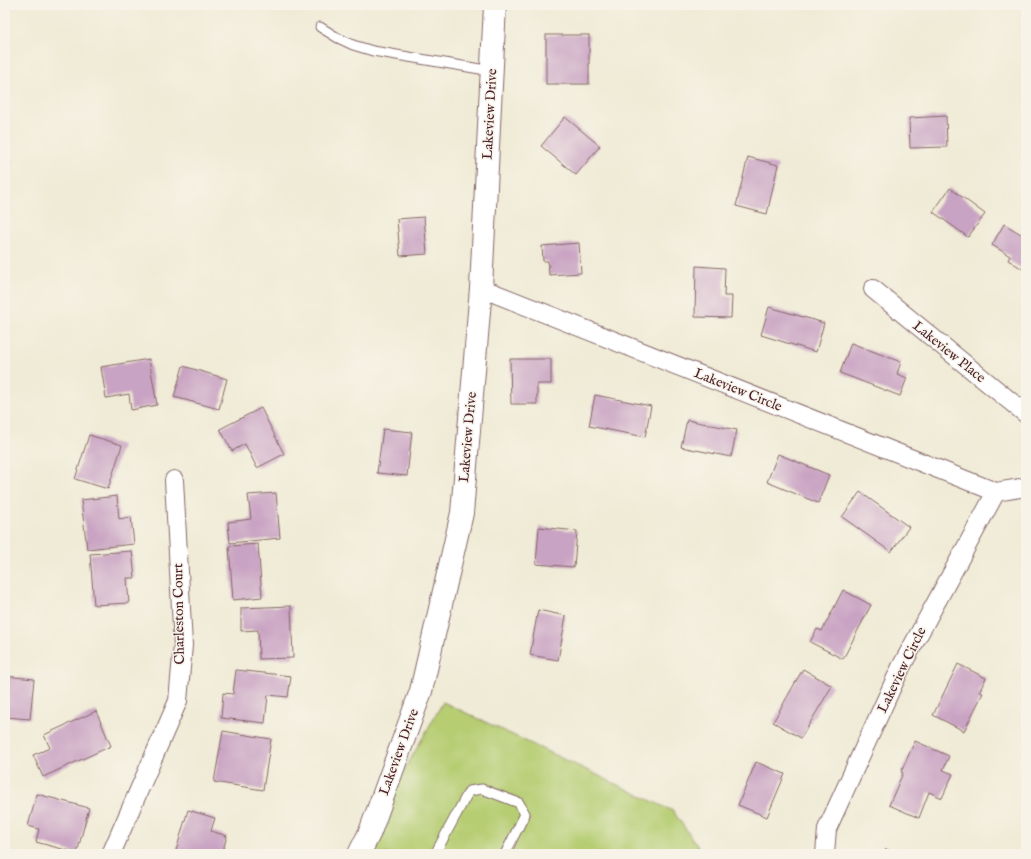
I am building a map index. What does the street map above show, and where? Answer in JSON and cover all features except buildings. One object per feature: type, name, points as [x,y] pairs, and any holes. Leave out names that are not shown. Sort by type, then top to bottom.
[{"type":"street","name":"Lakeview Drive","points":[[359,854],[370,832],[421,691],[462,513],[481,288],[495,5]]},
{"type":"street","name":"Lakeview Circle","points":[[481,288],[996,492],[901,667],[827,829],[826,854]]},
{"type":"street","name":"Lakeview Place","points":[[873,289],[1026,414]]},
{"type":"street","name":"Charleston Court","points":[[111,854],[178,701],[183,645],[174,480]]},
{"type":"street","points":[[996,492],[1026,487]]},
{"type":"lane","points":[[320,27],[353,45],[373,51],[492,71]]},
{"type":"lane","points":[[435,854],[469,791],[482,788],[519,803],[525,814],[505,854]]},
{"type":"green space","points":[[443,702],[673,811],[703,854],[364,854],[381,811]]},
{"type":"water","points":[[5,147],[11,163],[5,172]]}]
